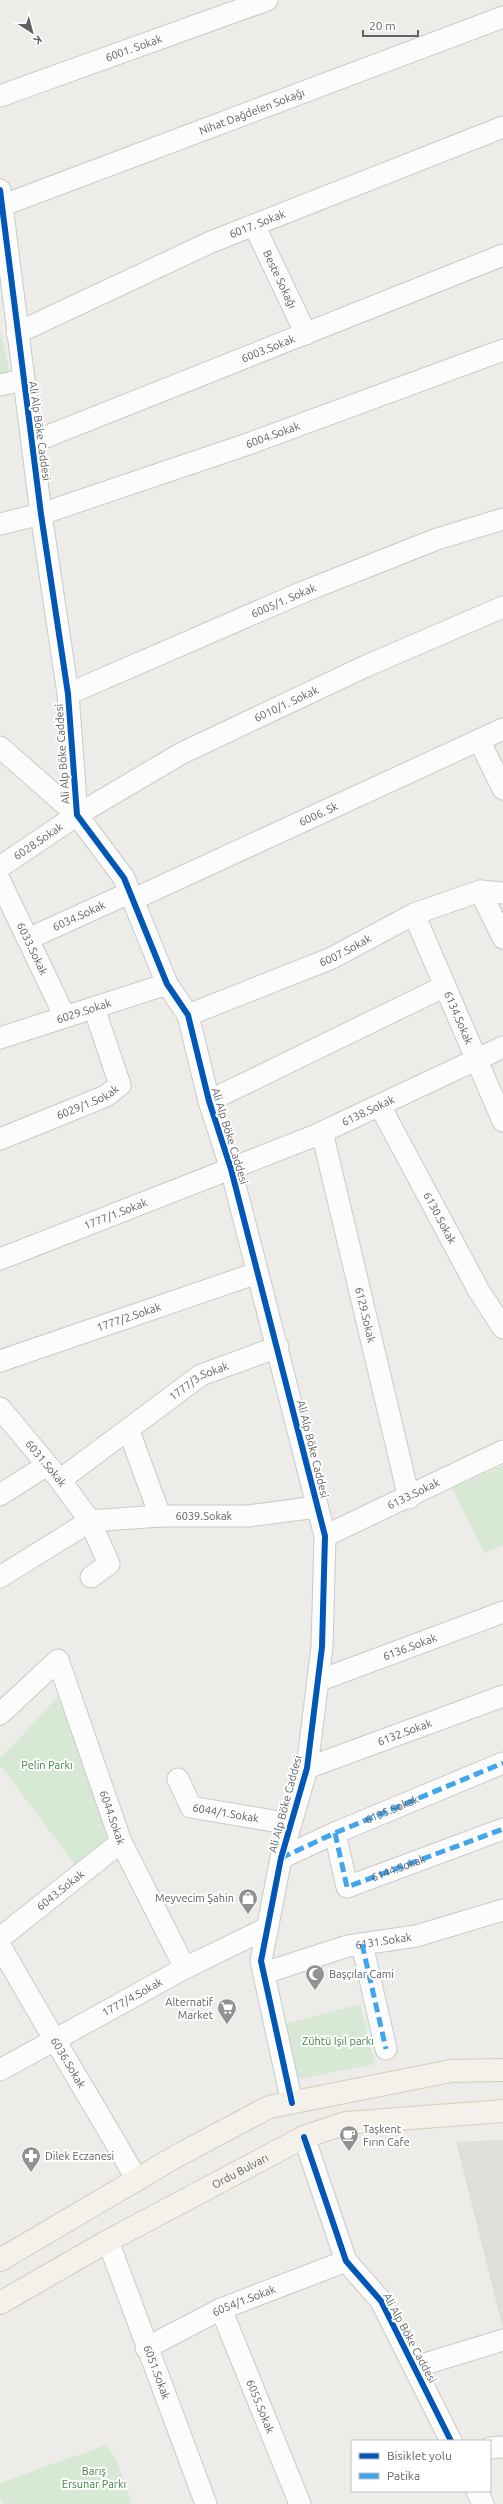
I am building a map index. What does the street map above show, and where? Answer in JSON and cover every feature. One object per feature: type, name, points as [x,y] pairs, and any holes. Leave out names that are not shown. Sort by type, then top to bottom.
[{"type":"main road","points":[[0,2260],[175,2157],[269,2107],[451,2071],[503,2070]]},
{"type":"main road","name":"Ordu Bulvarı","points":[[0,2303],[108,2241],[304,2137],[346,2123],[503,2111]]},
{"type":"street","name":"6001. Sokak","points":[[0,96],[267,0]]},
{"type":"street","name":"Nihat Dağdelen Sokağı","points":[[1,198],[503,18]]},
{"type":"street","name":"6017. Sokak","points":[[17,333],[211,242],[503,127]]},
{"type":"street","name":"Ali Alp Böke Caddesi","points":[[1,198],[4,260],[17,333],[33,442],[41,514],[68,694],[76,815],[124,878],[168,984],[188,1015],[209,1101],[231,1168],[257,1273],[278,1347],[325,1536],[322,1647],[307,1768],[281,1858],[261,1961],[292,2103]]},
{"type":"street","name":"Beste Sokağı","points":[[254,225],[306,334]]},
{"type":"street","name":"6003.Sokak","points":[[33,442],[503,255]]},
{"type":"street","name":"6004.Sokak","points":[[0,524],[41,514],[261,440],[503,350]]},
{"type":"street","points":[[0,385],[23,380]]},
{"type":"street","name":"6005/1. Sokak","points":[[68,694],[303,592],[438,539],[503,519]]},
{"type":"street","name":"6010/1. Sokak","points":[[76,815],[182,753],[364,668],[503,607]]},
{"type":"street","name":"6006. Sk","points":[[132,896],[503,730]]},
{"type":"street","points":[[479,740],[503,789]]},
{"type":"street","points":[[0,747],[76,815]]},
{"type":"street","name":"6028.Sokak","points":[[0,867],[76,815]]},
{"type":"street","name":"6033.Sokak","points":[[0,881],[65,1017]]},
{"type":"street","points":[[480,891],[503,938]]},
{"type":"street","name":"6007.Sokak","points":[[188,1015],[332,958],[414,914],[480,891],[503,893]]},
{"type":"street","name":"6034.Sokak","points":[[28,939],[132,896]]},
{"type":"street","name":"6134.Sokak","points":[[414,914],[446,986],[475,1059],[503,1121]]},
{"type":"street","name":"6029.Sokak","points":[[0,1038],[168,984]]},
{"type":"street","points":[[209,1101],[446,986]]},
{"type":"street","name":"6029/1.Sokak","points":[[0,1139],[106,1096],[120,1085],[94,1008]]},
{"type":"street","name":"6138.Sokak","points":[[231,1168],[322,1132],[503,1047]]},
{"type":"street","name":"6130.Sokak","points":[[380,1106],[479,1291],[503,1328]]},
{"type":"street","name":"6129.Sokak","points":[[322,1132],[409,1498]]},
{"type":"street","name":"1777/1.Sokak","points":[[0,1259],[231,1168]]},
{"type":"street","name":"1777/2.Sokak","points":[[0,1361],[257,1273]]},
{"type":"street","name":"1777/3.Sokak","points":[[0,1495],[54,1473],[129,1431],[201,1375],[278,1347]]},
{"type":"street","name":"6031.Sokak","points":[[0,1408],[54,1473],[90,1521]]},
{"type":"street","points":[[129,1431],[160,1516]]},
{"type":"street","name":"6133.Sokak","points":[[325,1536],[409,1498],[503,1450]]},
{"type":"street","name":"6039.Sokak","points":[[0,1577],[90,1521],[160,1516],[248,1516],[317,1507]]},
{"type":"street","points":[[90,1521],[109,1564],[91,1577]]},
{"type":"street","name":"6136.Sokak","points":[[318,1681],[503,1612]]},
{"type":"street","name":"6044.Sokak","points":[[0,1714],[58,1660],[121,1842],[185,1968]]},
{"type":"street","name":"6132.Sokak","points":[[307,1768],[503,1696]]},
{"type":"street","name":"6135.Sokak","points":[[281,1858],[335,1833],[503,1763]]},
{"type":"street","name":"6044/1.Sokak","points":[[178,1779],[191,1807],[291,1824]]},
{"type":"street","name":"6144.Sokak","points":[[335,1833],[347,1887],[503,1829]]},
{"type":"street","name":"6043.Sokak","points":[[0,1938],[121,1842]]},
{"type":"street","name":"6131.Sokak","points":[[264,1973],[348,1946],[416,1936],[503,1910]]},
{"type":"street","name":"1777/4.Sokak","points":[[0,2070],[185,1968],[267,1928]]},
{"type":"street","points":[[362,1944],[386,2049]]},
{"type":"street","name":"6036.Sokak","points":[[0,1945],[52,2040],[74,2071],[138,2180]]},
{"type":"street","name":"Ali Alp Böke Caddesi","points":[[304,2137],[346,2261],[381,2301],[451,2440]]},
{"type":"street","name":"6051.Sokak","points":[[108,2241],[146,2348],[206,2504]]},
{"type":"street","name":"6054/1.Sokak","points":[[146,2348],[221,2310],[346,2261]]},
{"type":"street","name":"6055.Sokak","points":[[221,2310],[300,2504]]},
{"type":"street","points":[[415,2367],[503,2340]]},
{"type":"street","points":[[491,2448],[503,2448]]},
{"type":"shaded area","points":[[503,2140],[503,2329],[456,2142]]},
{"type":"green space","points":[[0,330],[11,377],[0,380]]},
{"type":"green space","points":[[503,1465],[503,1545],[484,1553],[452,1488]]},
{"type":"green space","name":"Pelin Parkı","points":[[64,1690],[113,1842],[75,1865],[0,1765],[0,1759]]},
{"type":"green space","name":"Zühtü Işıl parkı","points":[[360,2004],[375,2064],[293,2080],[282,2025]]},
{"type":"green space","name":"Barış Ersunar Parkı","points":[[106,2445],[116,2459],[132,2504],[3,2504],[0,2498],[0,2483]]},
{"type":"marked path","points":[[281,1858],[335,1833],[503,1763]]},
{"type":"marked path","points":[[335,1833],[347,1887],[503,1829]]},
{"type":"marked path","points":[[362,1944],[386,2049]]},
{"type":"cycle path","points":[[0,190],[41,514],[68,694],[77,815],[124,878],[167,984],[188,1015],[209,1101],[231,1169],[325,1536],[322,1647],[307,1768],[281,1858],[261,1961],[292,2103]]},
{"type":"cycle path","points":[[304,2137],[346,2261],[381,2301],[450,2440]]},
{"type":"place","name":"Meyvecim Şahin","points":[[248,1915]]},
{"type":"place","name":"Başçılar Cami","points":[[315,1991]]},
{"type":"place","name":"Alternatif Market","points":[[227,2025]]},
{"type":"place","name":"Taşkent Fırın Cafe","points":[[349,2152]]},
{"type":"place","name":"Dilek Eczanesi","points":[[31,2173]]}]
